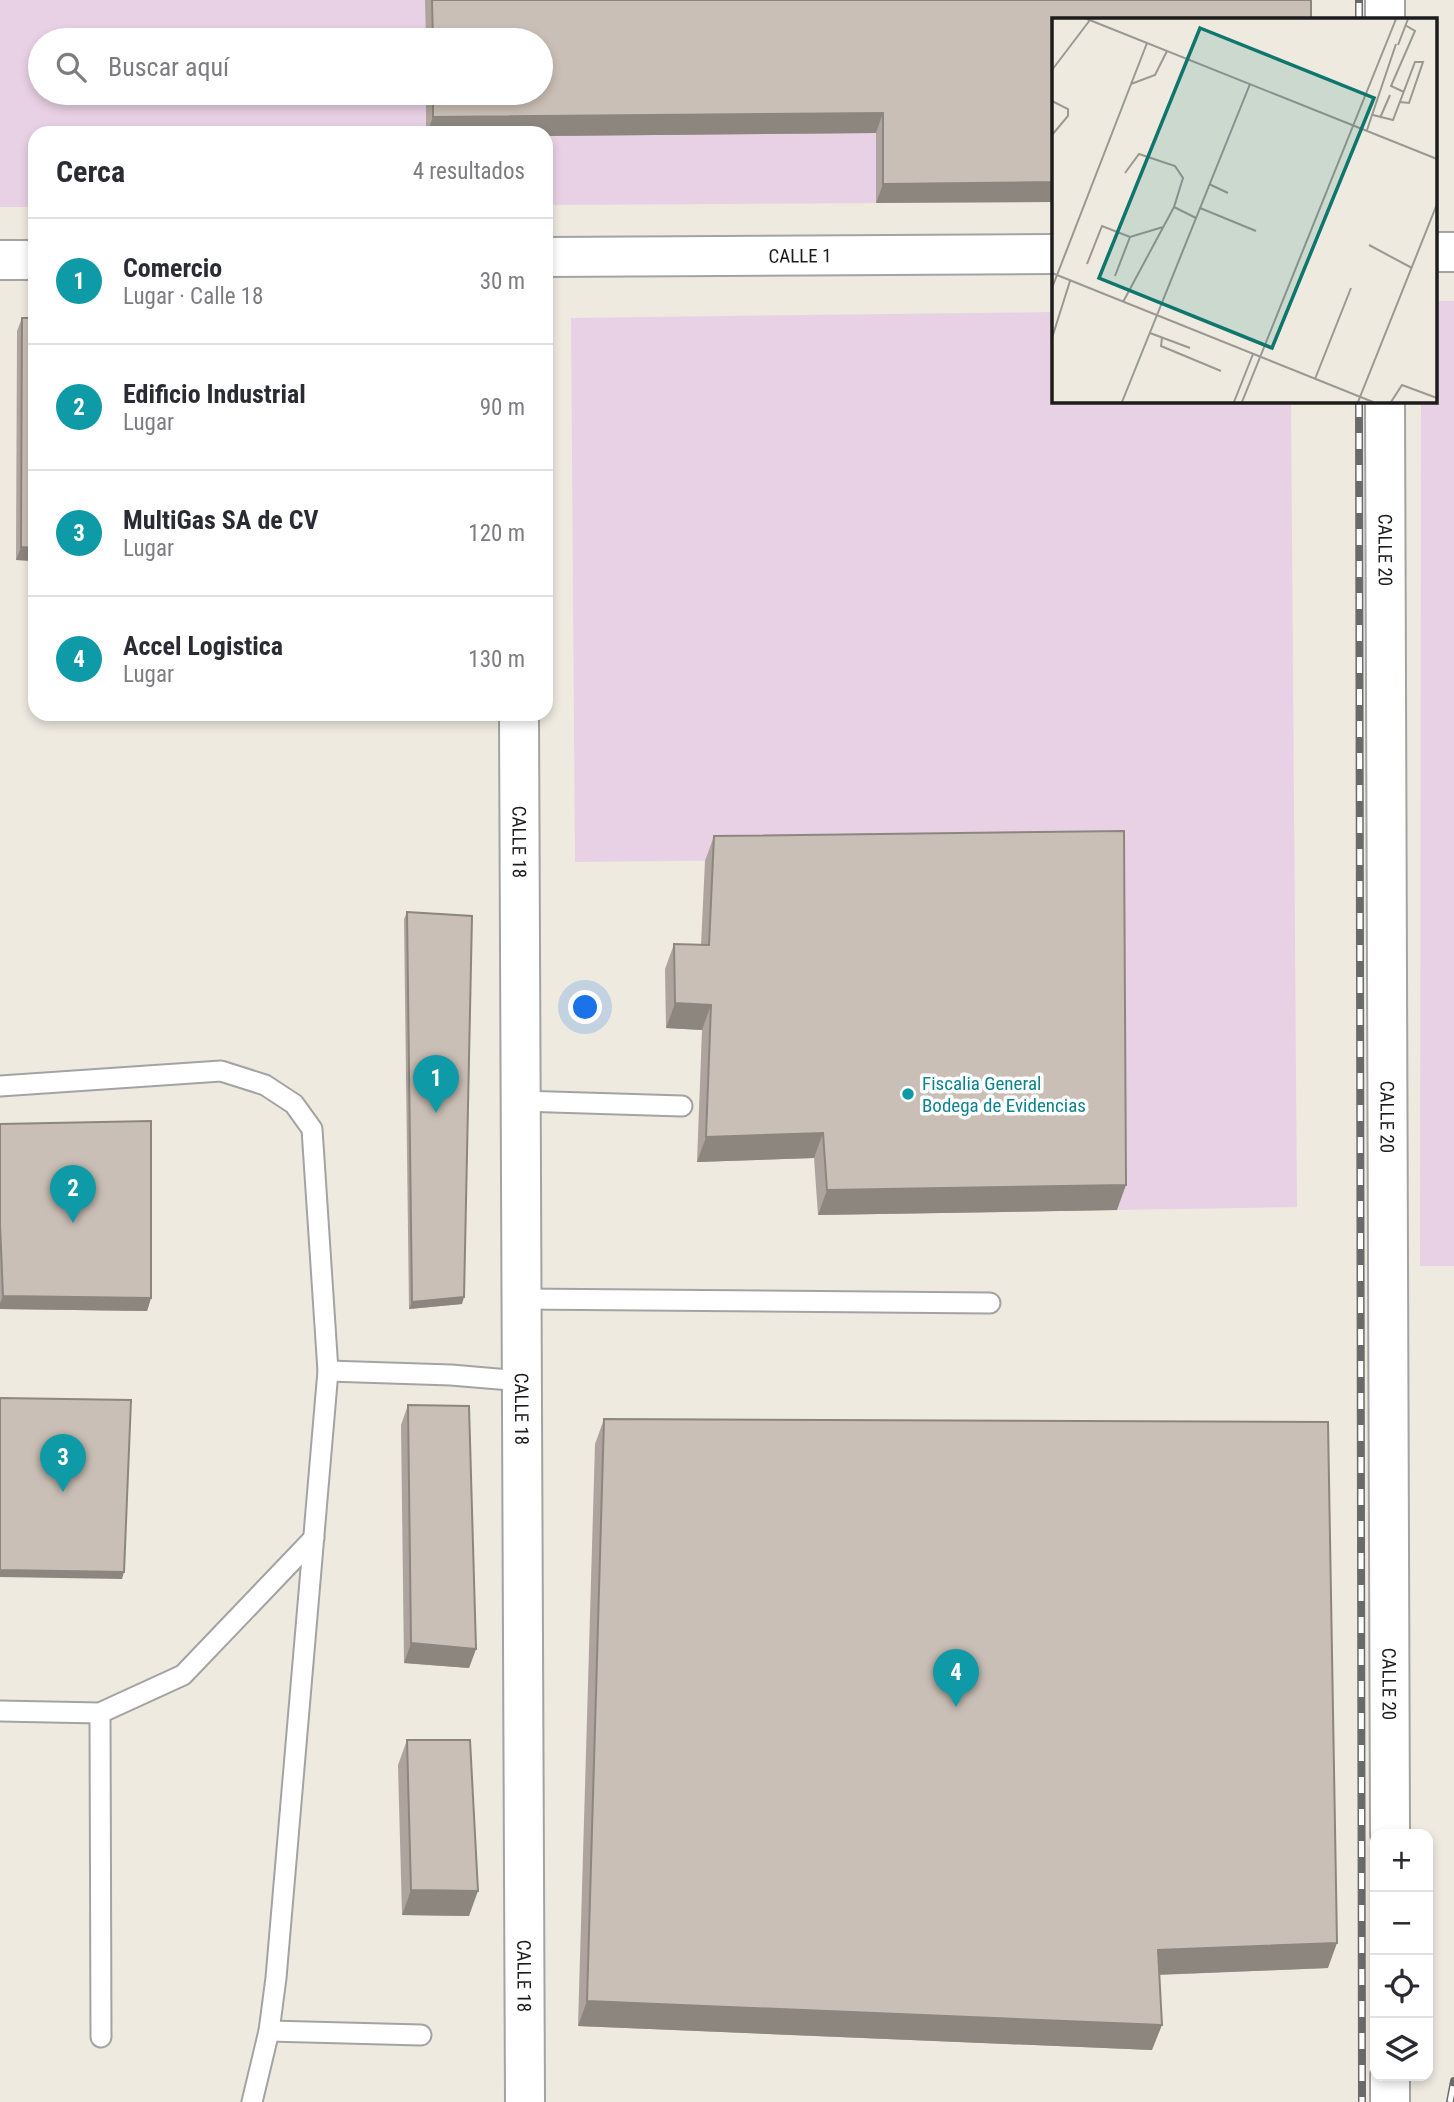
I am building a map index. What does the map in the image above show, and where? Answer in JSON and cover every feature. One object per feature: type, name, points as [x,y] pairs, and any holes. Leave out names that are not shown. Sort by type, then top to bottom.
[{"type":"street","points":[[1385,0],[1385,18]]},
{"type":"street","points":[[1436,252],[1454,252]]},
{"type":"street","name":"CALLE 1","points":[[553,257],[1052,254]]},
{"type":"street","points":[[0,260],[28,260]]},
{"type":"street","name":"CALLE 20","points":[[1385,402],[1390,1829]]},
{"type":"street","name":"CALLE 18","points":[[519,721],[525,2102]]},
{"type":"street","points":[[1390,2081],[1390,2102]]},
{"type":"lane","points":[[0,1086],[221,1072],[265,1085],[294,1104],[312,1129],[328,1371],[276,1978],[269,2031],[252,2102]]},
{"type":"lane","points":[[520,1101],[682,1106]]},
{"type":"lane","points":[[522,1299],[990,1303]]},
{"type":"lane","points":[[328,1371],[451,1375],[522,1381]]},
{"type":"lane","points":[[0,1711],[100,1713],[183,1675],[314,1538]]},
{"type":"lane","points":[[100,1713],[101,2037]]},
{"type":"lane","points":[[269,2031],[421,2035]]},
{"type":"shaded area","points":[[0,0],[1304,0],[1052,18],[1052,202],[553,205],[553,126],[28,126],[28,207],[0,207]]},
{"type":"shaded area","points":[[1436,301],[1454,301],[1454,1266],[1420,1266],[1421,402],[1436,402]]},
{"type":"shaded area","points":[[1052,312],[1052,402],[1291,402],[1297,1207],[1117,1210],[1114,856],[575,862],[571,318]]},
{"type":"building","points":[[432,0],[1311,0],[1311,18],[1052,18],[1052,182],[883,184],[883,113],[433,117],[433,105],[553,105],[553,28],[433,28]]},
{"type":"building","points":[[22,318],[28,318],[28,548],[21,547]]},
{"type":"building","name":"Fiscalia General Bodega de Evidencias","points":[[1124,831],[1126,1185],[827,1190],[823,1133],[706,1137],[711,1005],[675,1003],[674,944],[709,945],[714,836]]},
{"type":"building","points":[[407,912],[472,916],[464,1297],[412,1302]]},
{"type":"building","points":[[151,1121],[151,1298],[3,1296],[0,1124]]},
{"type":"building","points":[[0,1398],[131,1400],[124,1572],[0,1570]]},
{"type":"building","points":[[408,1405],[469,1406],[476,1649],[411,1643]]},
{"type":"building","points":[[604,1419],[1328,1422],[1337,1943],[1158,1950],[1162,2025],[587,2001]]},
{"type":"building","points":[[407,1740],[470,1740],[478,1891],[411,1890]]},
{"type":"railway","points":[[1359,0],[1359,18]]},
{"type":"railway","points":[[1359,402],[1362,2102]]},
{"type":"railway","points":[[1450,2102],[1454,2081]]},
{"type":"place","name":"Fiscalia General Bodega de Evidencias","points":[[908,1094]]},
{"type":"place","name":"Comercio","points":[[436,1113]]},
{"type":"place","name":"Edificio Industrial","points":[[73,1223]]},
{"type":"place","name":"MultiGas SA de CV","points":[[63,1492]]},
{"type":"place","name":"Accel Logistica","points":[[956,1707]]}]
